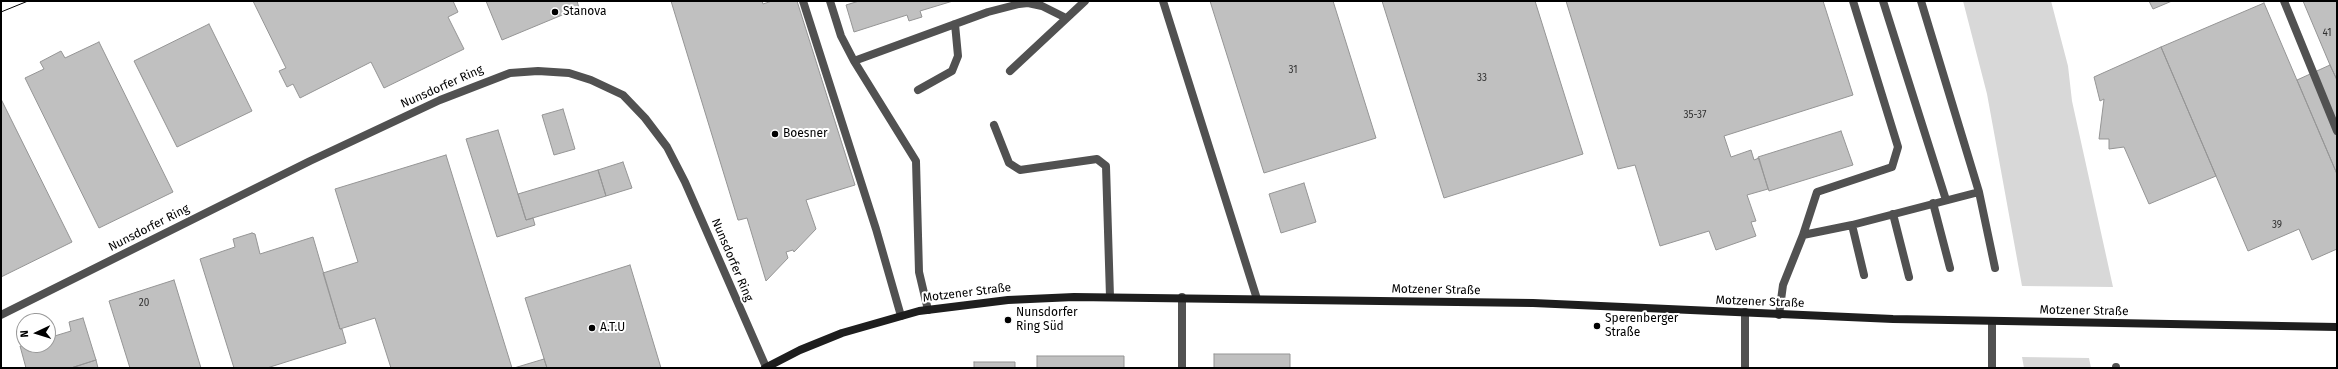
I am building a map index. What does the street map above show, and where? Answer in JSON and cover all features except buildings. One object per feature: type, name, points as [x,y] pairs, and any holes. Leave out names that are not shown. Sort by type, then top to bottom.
[{"type":"street","points":[[803,1],[876,229],[901,316]]},
{"type":"street","points":[[830,1],[841,36],[854,61],[916,161],[919,272],[928,310]]},
{"type":"street","points":[[1010,71],[1085,1]]},
{"type":"street","points":[[1163,1],[1257,299]]},
{"type":"street","points":[[1779,314],[1783,285],[1803,235],[1817,192],[1892,167],[1898,147],[1853,1]]},
{"type":"street","points":[[1883,1],[1946,200]]},
{"type":"street","points":[[1921,1],[1979,192],[1995,268]]},
{"type":"street","points":[[2284,1],[2337,131]]},
{"type":"street","points":[[854,61],[988,12],[1028,3],[1042,6],[1066,18]]},
{"type":"street","points":[[918,90],[952,72],[958,56],[955,24]]},
{"type":"street","name":"Nunsdorfer Ring","points":[[1,315],[310,161],[440,100],[510,73],[538,71],[569,73],[591,80],[623,95],[645,118],[667,147],[685,182],[765,368]]},
{"type":"street","points":[[994,125],[1009,163],[1020,170],[1097,159],[1106,166],[1110,296]]},
{"type":"street","points":[[1803,235],[1852,225],[1979,192]]},
{"type":"street","points":[[1932,203],[1950,268]]},
{"type":"street","points":[[1893,214],[1909,276]]},
{"type":"street","points":[[1852,225],[1864,275]]},
{"type":"street","name":"Motzener Straße","points":[[765,368],[842,333],[928,310],[1014,300],[1110,296],[1586,305],[1779,314],[1992,321],[2337,327]]},
{"type":"street","points":[[1182,298],[1182,368]]},
{"type":"street","points":[[1745,312],[1745,368]]},
{"type":"street","points":[[1992,321],[1992,368]]},
{"type":"shaded area","points":[[1963,1],[2051,1],[2068,66],[2072,101],[2113,287],[2022,286],[1987,94]]},
{"type":"shaded area","points":[[2022,357],[2089,358],[2091,368],[2024,368]]},
{"type":"tram line","points":[[1,12],[28,1]]},
{"type":"place","name":"Stanova","points":[[555,12]]},
{"type":"place","name":"Boesner","points":[[775,134]]},
{"type":"place","name":"Nunsdorfer Ring Süd","points":[[1008,320]]},
{"type":"place","name":"Sperenberger Straße","points":[[1597,326]]},
{"type":"place","name":"A.T.U","points":[[592,328]]}]
